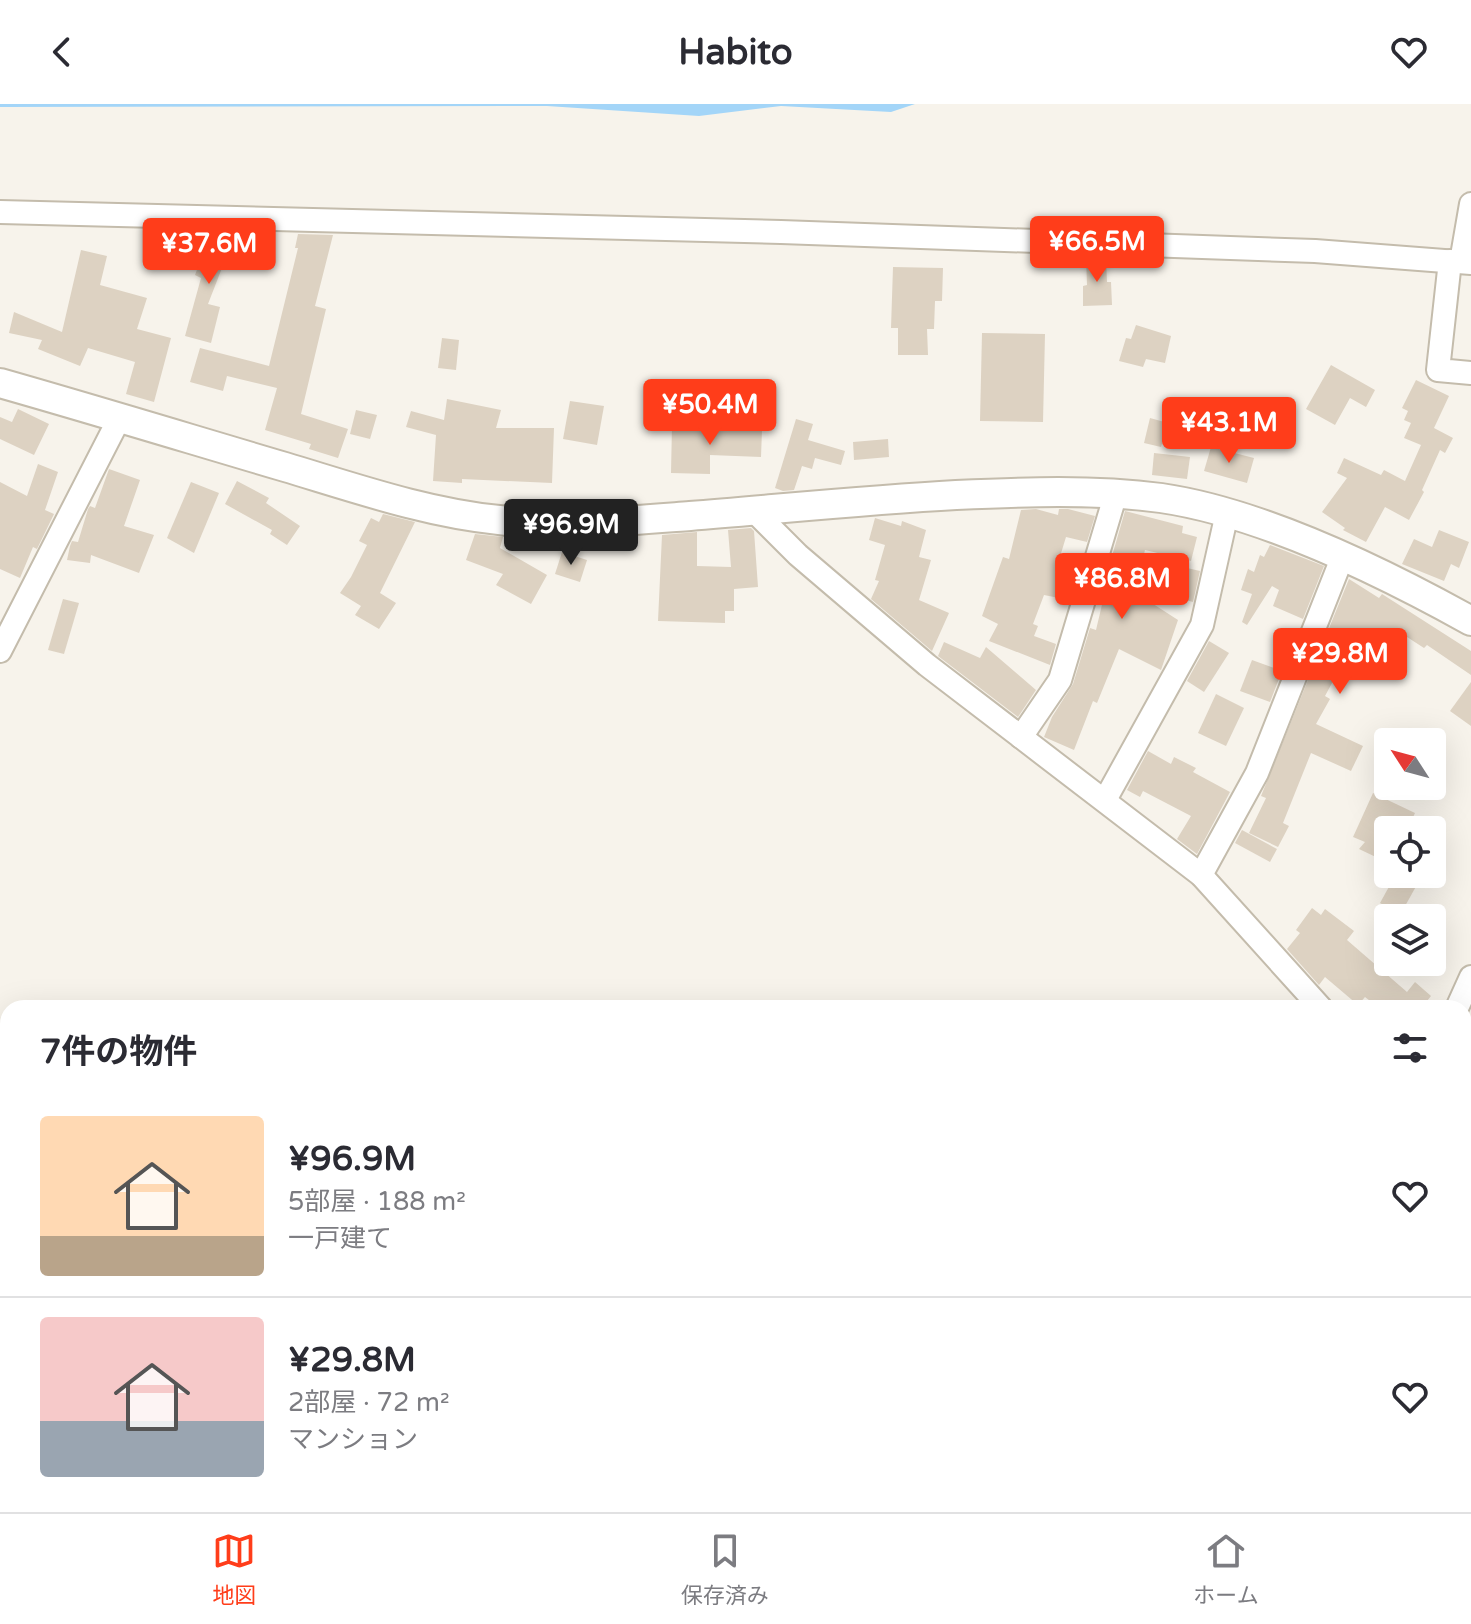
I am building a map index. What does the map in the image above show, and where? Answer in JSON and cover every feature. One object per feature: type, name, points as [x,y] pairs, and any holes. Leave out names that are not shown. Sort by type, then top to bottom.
[{"type":"street","points":[[1471,204],[1438,370],[1471,373]]},
{"type":"street","points":[[0,212],[797,232],[1315,251],[1461,262]]},
{"type":"street","points":[[0,383],[336,483],[434,509],[498,520],[581,524],[1001,493],[1116,493],[1165,499],[1227,513],[1322,547],[1401,582],[1471,621]]},
{"type":"street","points":[[0,651],[120,417]]},
{"type":"street","points":[[1021,737],[1060,680],[1116,493]]},
{"type":"street","points":[[754,511],[798,555],[927,665],[1201,875],[1314,1000]]},
{"type":"street","points":[[1105,800],[1202,625],[1227,513]]},
{"type":"street","points":[[1201,875],[1257,773],[1342,558]]},
{"type":"street","points":[[1461,1000],[1471,977]]},
{"type":"water","points":[[0,104],[915,104],[891,112],[781,106],[699,116],[547,106],[0,107]]},
{"type":"building","points":[[212,231],[236,232],[208,304],[220,307],[211,343],[185,336],[201,278],[195,275]]},
{"type":"building","points":[[298,234],[333,235],[315,306],[326,309],[301,414],[348,429],[338,458],[309,449],[311,444],[265,430],[277,388],[227,376],[223,391],[190,382],[200,348],[269,366],[298,248],[295,248]]},
{"type":"building","points":[[81,250],[107,256],[100,285],[147,298],[137,329],[171,338],[154,402],[126,394],[135,362],[88,348],[80,366],[38,349],[42,340],[9,333],[14,312],[62,332]]},
{"type":"building","points":[[1086,257],[1106,258],[1112,305],[1083,306],[1083,286],[1087,285]]},
{"type":"building","points":[[893,267],[943,268],[942,301],[935,301],[934,329],[927,329],[928,355],[898,355],[898,328],[891,328]]},
{"type":"building","points":[[1136,325],[1171,336],[1165,363],[1146,359],[1143,367],[1119,361],[1126,338],[1131,339]]},
{"type":"building","points":[[982,333],[1045,334],[1043,422],[980,421]]},
{"type":"building","points":[[442,338],[459,340],[456,370],[438,368]]},
{"type":"building","points":[[1331,365],[1375,390],[1366,407],[1350,398],[1335,425],[1306,409]]},
{"type":"building","points":[[1416,380],[1449,396],[1434,428],[1453,438],[1445,453],[1440,450],[1409,520],[1385,507],[1366,542],[1343,530],[1345,528],[1322,512],[1347,478],[1337,473],[1344,458],[1381,475],[1384,470],[1405,481],[1421,445],[1404,438],[1411,423],[1404,420],[1408,411],[1402,408]]},
{"type":"building","points":[[447,399],[501,410],[496,428],[554,428],[552,483],[462,479],[462,483],[433,481],[436,435],[406,427],[411,411],[444,420]]},
{"type":"building","points":[[570,401],[604,406],[597,445],[563,439]]},
{"type":"building","points":[[18,409],[49,424],[34,455],[0,439],[0,417],[12,422]]},
{"type":"building","points":[[356,410],[377,415],[370,439],[350,434]]},
{"type":"building","points":[[1150,418],[1168,423],[1161,447],[1144,443]]},
{"type":"building","points":[[796,419],[813,424],[808,440],[845,451],[841,465],[815,458],[812,469],[802,466],[794,490],[783,491],[775,488]]},
{"type":"building","points":[[672,425],[762,430],[761,457],[710,455],[710,474],[671,473]]},
{"type":"building","points":[[888,439],[889,457],[854,460],[853,442]]},
{"type":"building","points":[[1211,447],[1254,458],[1247,483],[1204,471]]},
{"type":"building","points":[[1154,453],[1190,457],[1187,479],[1152,475]]},
{"type":"building","points":[[38,464],[58,472],[45,510],[54,514],[37,549],[33,547],[20,578],[0,569],[0,482],[27,496]]},
{"type":"building","points":[[109,469],[140,480],[124,526],[154,535],[139,573],[91,555],[90,563],[67,560],[72,541],[78,542],[88,509],[90,506],[95,508]]},
{"type":"building","points":[[237,481],[269,498],[266,503],[300,526],[287,545],[270,534],[272,530],[225,504]]},
{"type":"building","points":[[191,482],[219,493],[194,553],[167,538]]},
{"type":"building","points":[[1036,509],[1058,515],[1059,509],[1068,509],[1095,516],[1087,542],[1066,537],[1055,573],[1075,577],[1069,600],[1044,595],[1033,624],[1038,626],[1034,636],[1056,644],[1050,665],[989,641],[998,624],[982,616],[1003,557],[1009,559],[1021,510]]},
{"type":"building","points":[[1125,511],[1183,526],[1182,533],[1197,537],[1191,561],[1145,550],[1136,587],[1119,582],[1178,620],[1161,670],[1119,649],[1097,703],[1093,701],[1074,750],[1044,737],[1052,717],[1073,684],[1090,628],[1096,630],[1108,570]]},
{"type":"building","points":[[383,514],[415,522],[380,593],[396,603],[379,629],[355,615],[361,606],[340,593],[367,545],[359,541],[371,518],[379,522]]},
{"type":"building","points":[[875,518],[901,526],[902,521],[926,530],[919,557],[931,560],[919,600],[949,613],[932,651],[871,599],[879,581],[875,580],[885,545],[869,540]]},
{"type":"building","points":[[751,528],[754,531],[758,587],[734,589],[734,611],[725,611],[725,623],[658,621],[662,535],[697,532],[697,566],[731,567],[728,530]]},
{"type":"building","points":[[1439,530],[1469,542],[1459,568],[1451,564],[1444,581],[1402,564],[1414,539],[1432,547]]},
{"type":"building","points":[[475,534],[503,537],[500,548],[547,575],[531,604],[496,585],[503,574],[466,560]]},
{"type":"building","points":[[1270,545],[1324,566],[1303,619],[1273,606],[1279,590],[1272,586],[1247,625],[1242,622],[1252,594],[1241,590],[1248,569],[1254,572],[1260,555],[1264,557]]},
{"type":"building","points":[[562,552],[587,560],[580,582],[555,574]]},
{"type":"building","points":[[1183,567],[1200,571],[1193,602],[1175,597]]},
{"type":"building","points":[[1349,579],[1379,598],[1382,594],[1471,651],[1471,675],[1427,645],[1424,648],[1407,637],[1403,644],[1391,637],[1384,648],[1359,633],[1325,696],[1330,699],[1316,724],[1363,746],[1351,771],[1311,753],[1283,823],[1289,826],[1278,847],[1249,833],[1266,798],[1261,796]]},
{"type":"building","points":[[63,599],[79,603],[64,654],[48,650]]},
{"type":"building","points":[[1209,641],[1229,653],[1204,692],[1187,681]]},
{"type":"building","points":[[944,642],[980,658],[986,647],[1036,690],[1018,717],[938,656]]},
{"type":"building","points":[[1252,660],[1282,671],[1270,702],[1240,691]]},
{"type":"building","points":[[1471,682],[1471,726],[1450,711]]},
{"type":"building","points":[[1216,694],[1244,708],[1226,746],[1198,733]]},
{"type":"building","points":[[1148,751],[1171,764],[1174,757],[1196,768],[1193,772],[1230,792],[1197,854],[1177,839],[1191,816],[1143,791],[1140,797],[1127,790]]},
{"type":"building","points":[[1373,793],[1374,800],[1388,800],[1415,813],[1414,816],[1374,816],[1374,856],[1359,849],[1365,842],[1353,837]]},
{"type":"building","points":[[1242,830],[1277,849],[1270,862],[1235,843]]},
{"type":"building","points":[[1388,888],[1415,888],[1406,904],[1380,903]]},
{"type":"building","points":[[1312,908],[1321,915],[1325,909],[1354,931],[1347,940],[1374,963],[1374,976],[1389,976],[1407,992],[1415,982],[1431,996],[1428,1000],[1369,1000],[1365,997],[1352,1000],[1325,977],[1319,985],[1287,949],[1300,933],[1296,930]]}]
